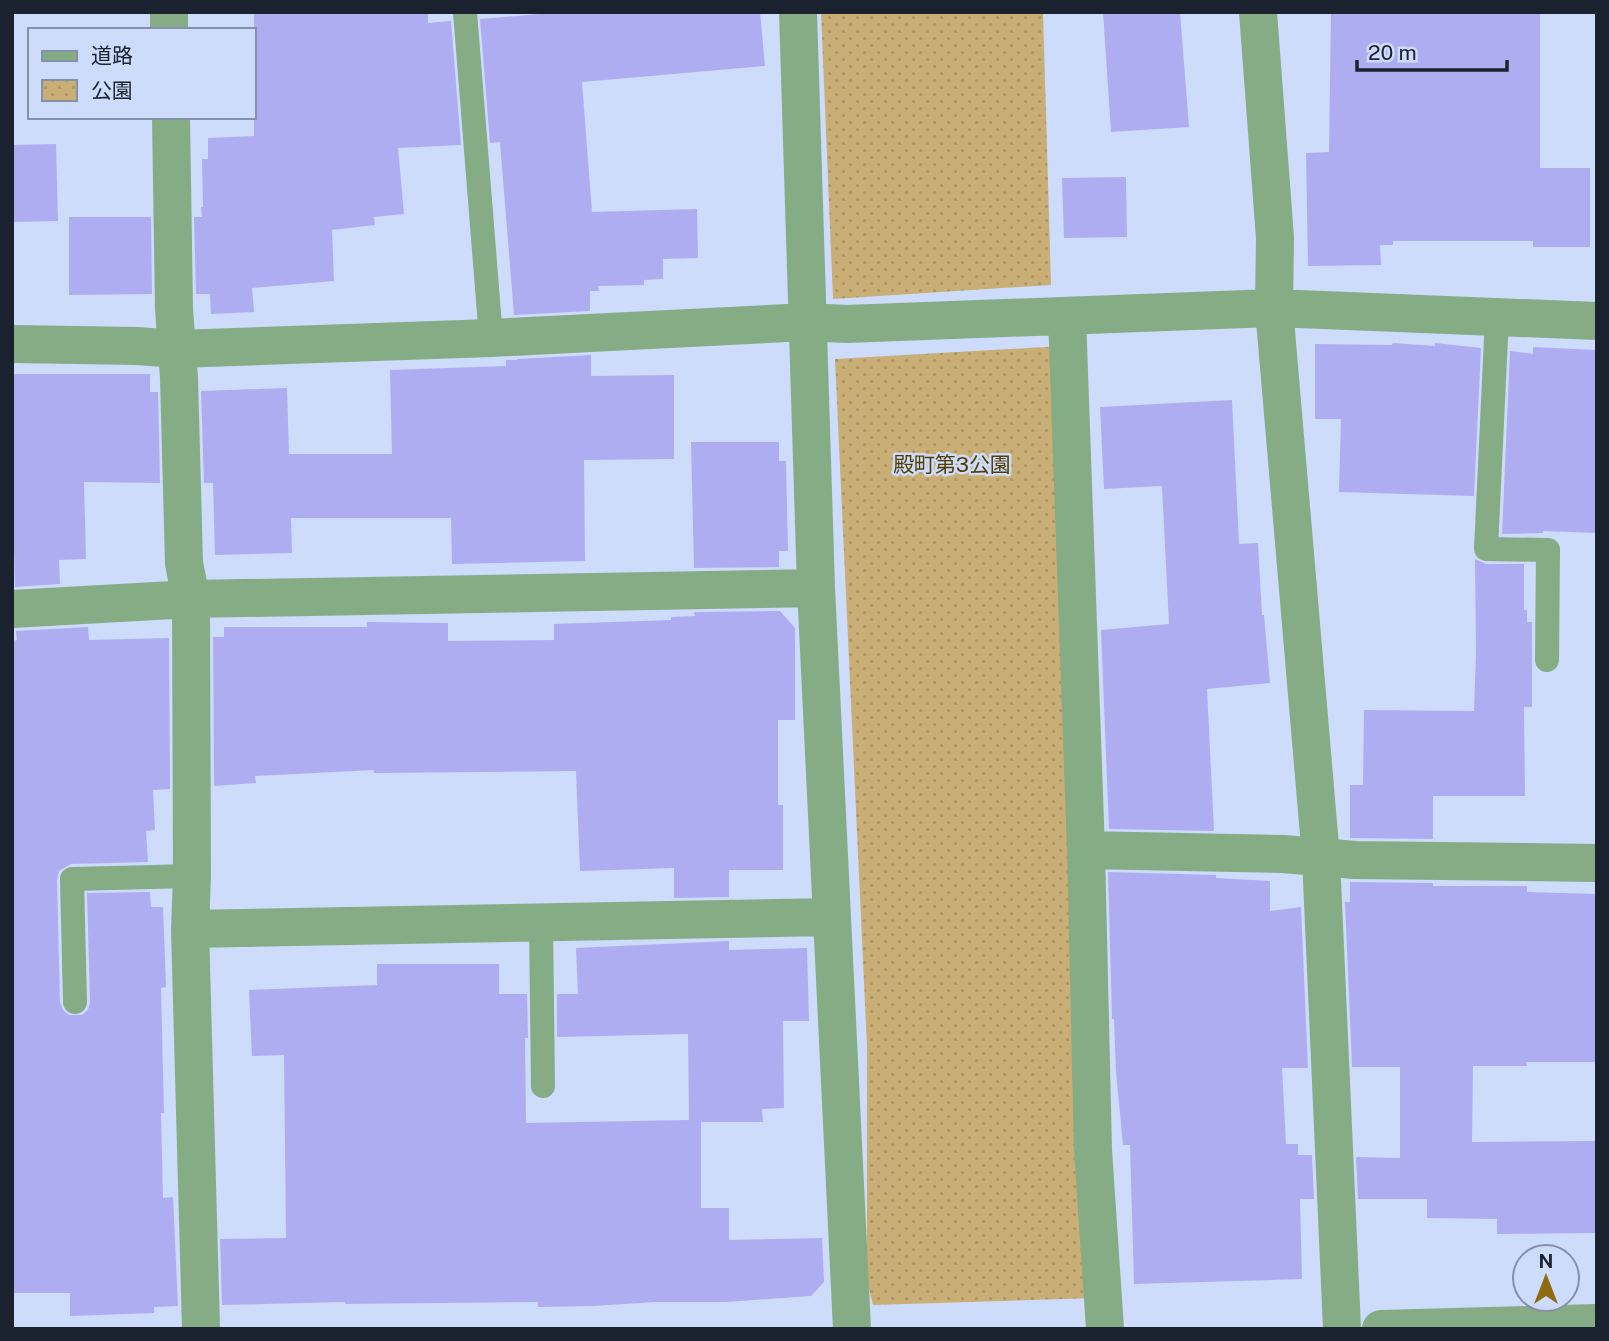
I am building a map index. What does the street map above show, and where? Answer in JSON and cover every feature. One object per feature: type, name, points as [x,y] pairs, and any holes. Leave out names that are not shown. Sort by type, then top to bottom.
[{"type":"street","points":[[798,12],[816,588],[852,1329]]},
{"type":"street","points":[[1258,12],[1275,238],[1274,308],[1321,858],[1342,1329]]},
{"type":"street","points":[[171,119],[174,309],[178,349],[184,563],[191,599],[190,929],[201,1329]]},
{"type":"street","points":[[12,344],[137,345],[178,349],[491,338],[808,322],[846,324],[1274,308],[1597,321]]},
{"type":"street","points":[[1067,316],[1086,850],[1093,1150],[1105,1329]]},
{"type":"street","points":[[12,609],[191,599],[816,588]]},
{"type":"street","points":[[1086,850],[1283,854],[1354,860],[1597,863]]},
{"type":"street","points":[[190,929],[832,917]]},
{"type":"street","points":[[1381,1329],[1597,1322]]},
{"type":"lane","points":[[465,12],[491,338]]},
{"type":"lane","points":[[1497,317],[1486,549],[1548,550],[1547,660]]},
{"type":"lane","points":[[75,1002],[72,879],[192,876]]},
{"type":"lane","points":[[541,923],[543,1086]]},
{"type":"green space","points":[[821,12],[1043,12],[1051,285],[833,299]]},
{"type":"green space","name":"殿町第3公園","points":[[1062,346],[1094,1298],[873,1305],[867,1281],[867,1047],[835,359]]},
{"type":"building","points":[[254,12],[428,12],[428,23],[451,21],[461,145],[398,148],[404,214],[374,217],[375,225],[332,230],[334,281],[252,288],[254,312],[211,314],[210,294],[196,294],[194,217],[202,217],[202,159],[208,159],[208,138],[254,136]]},
{"type":"building","points":[[563,12],[760,12],[765,66],[582,82],[592,212],[697,209],[698,258],[663,259],[663,279],[644,280],[644,285],[598,286],[599,291],[590,291],[590,311],[514,315],[500,142],[490,143],[480,19]]},
{"type":"building","points":[[1103,12],[1180,12],[1189,127],[1111,132]]},
{"type":"building","points":[[1331,12],[1540,12],[1540,168],[1590,168],[1590,247],[1533,247],[1533,241],[1393,241],[1393,245],[1380,245],[1381,265],[1308,266],[1306,153],[1329,152]]},
{"type":"building","points":[[56,144],[58,221],[12,222],[12,145]]},
{"type":"building","points":[[1126,177],[1127,237],[1064,238],[1062,178]]},
{"type":"building","points":[[69,217],[151,217],[152,294],[69,295]]},
{"type":"building","points":[[1393,343],[1435,346],[1435,343],[1481,348],[1474,496],[1339,492],[1341,419],[1315,419],[1315,344]]},
{"type":"building","points":[[1533,347],[1597,350],[1597,533],[1543,531],[1502,534],[1510,351],[1533,354]]},
{"type":"building","points":[[591,355],[591,376],[674,375],[674,459],[584,460],[585,561],[452,564],[451,518],[291,518],[292,553],[215,555],[213,483],[204,483],[201,391],[287,388],[289,454],[392,454],[390,370],[506,366],[506,360]]},
{"type":"building","points":[[14,374],[150,374],[150,392],[158,392],[160,483],[84,482],[86,559],[59,560],[60,584],[15,587]]},
{"type":"building","points":[[1232,400],[1239,544],[1258,543],[1262,615],[1270,683],[1207,689],[1214,831],[1109,829],[1101,630],[1169,624],[1162,486],[1104,489],[1100,407]]},
{"type":"building","points":[[691,442],[779,442],[779,461],[786,461],[788,551],[779,551],[779,567],[694,568]]},
{"type":"building","points":[[1475,559],[1486,564],[1524,564],[1524,610],[1527,610],[1527,622],[1532,622],[1532,707],[1524,707],[1525,796],[1433,796],[1433,839],[1350,838],[1350,785],[1363,785],[1364,710],[1474,711]]},
{"type":"building","points":[[780,611],[795,628],[795,720],[778,720],[778,805],[783,805],[783,870],[729,870],[729,897],[674,898],[674,868],[580,871],[576,771],[374,773],[374,770],[255,776],[256,783],[214,786],[213,637],[224,637],[224,627],[367,627],[367,622],[448,623],[448,641],[554,640],[554,624],[671,620],[671,617],[695,616],[694,612]]},
{"type":"building","points":[[88,627],[89,640],[169,638],[170,789],[153,790],[155,830],[146,831],[148,862],[71,864],[59,871],[57,879],[60,1002],[69,1015],[82,1015],[88,1010],[90,1002],[87,893],[150,892],[151,907],[163,907],[166,987],[161,988],[163,1198],[173,1197],[178,1306],[154,1307],[154,1313],[70,1316],[70,1293],[12,1293],[12,641],[17,640],[16,631]]},
{"type":"building","points":[[1108,872],[1216,875],[1216,878],[1270,881],[1270,911],[1301,907],[1308,1068],[1282,1068],[1286,1144],[1298,1144],[1298,1155],[1312,1155],[1314,1199],[1300,1199],[1302,1279],[1134,1284],[1130,1145],[1123,1145],[1112,1019]]},
{"type":"building","points":[[1350,882],[1433,883],[1433,886],[1527,886],[1527,892],[1597,894],[1597,1062],[1526,1062],[1527,1066],[1473,1066],[1472,1142],[1597,1141],[1597,1233],[1497,1234],[1497,1219],[1427,1218],[1427,1199],[1358,1199],[1356,1157],[1400,1158],[1400,1067],[1352,1067],[1345,902],[1350,902]]},
{"type":"building","points":[[729,941],[729,950],[807,948],[809,1021],[783,1021],[784,1108],[762,1109],[763,1122],[701,1122],[701,1208],[729,1208],[729,1240],[822,1238],[824,1282],[811,1296],[726,1302],[538,1307],[538,1302],[222,1305],[220,1239],[286,1238],[284,1055],[252,1056],[249,990],[377,985],[377,964],[499,964],[499,994],[527,994],[526,1123],[689,1120],[688,1034],[557,1037],[557,994],[578,994],[576,948]]}]
